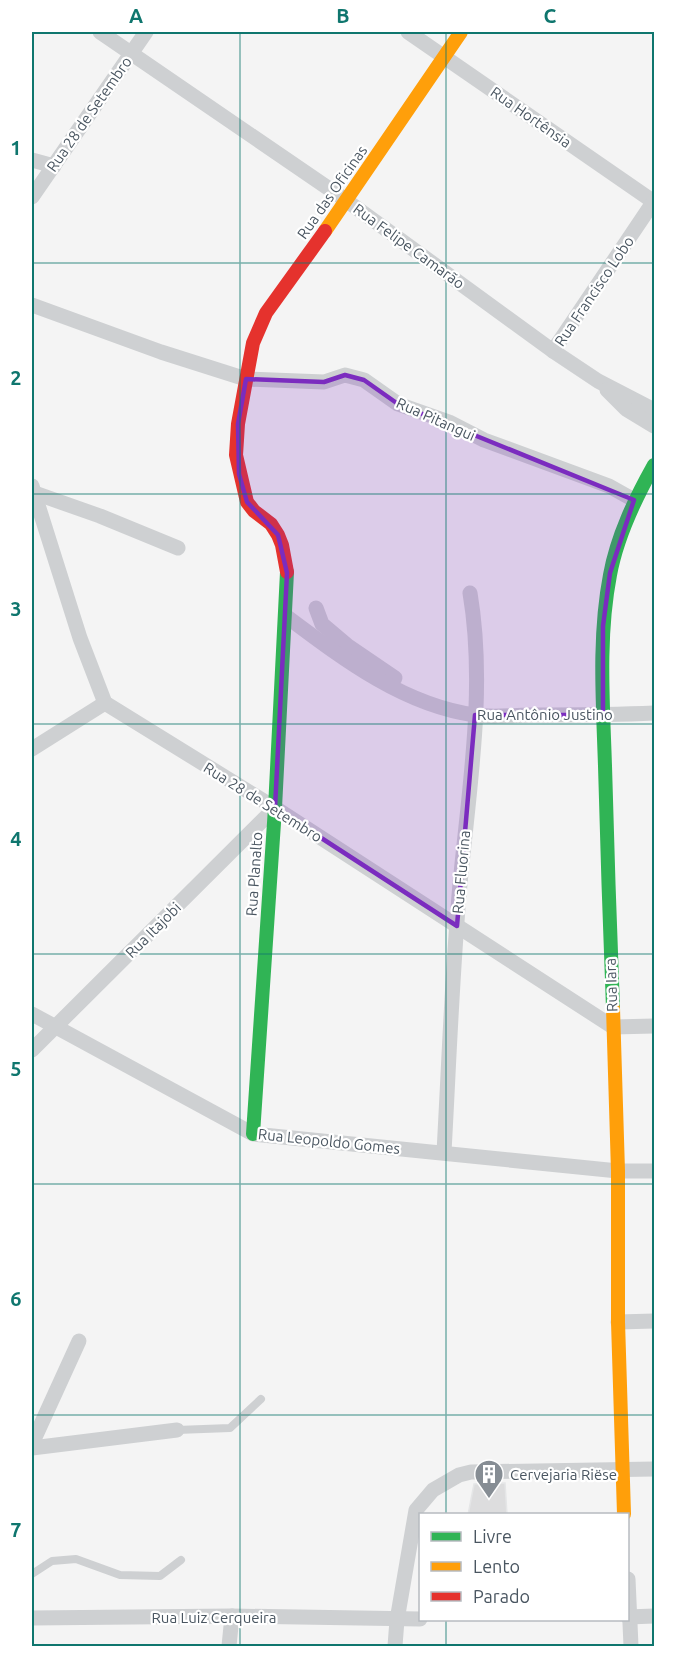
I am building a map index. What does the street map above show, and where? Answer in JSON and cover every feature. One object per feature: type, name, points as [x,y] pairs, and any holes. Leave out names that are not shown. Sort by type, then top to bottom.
[{"type":"street","name":"Rua Felipe Camarão","points":[[100,32],[347,201],[553,351],[598,381],[654,410]]},
{"type":"street","name":"Rua 28 de Setembro","points":[[32,197],[146,32]]},
{"type":"street","name":"Rua Hortênsia","points":[[408,32],[654,202]]},
{"type":"street","name":"Rua das Oficinas","points":[[246,379],[253,343],[266,313],[347,201],[461,32]]},
{"type":"street","points":[[32,160],[54,166]]},
{"type":"street","name":"Rua Francisco Lobo","points":[[553,351],[654,202]]},
{"type":"street","name":"Rua Pitangui","points":[[32,305],[161,352],[246,379],[324,382],[345,375],[364,380],[398,404],[449,422],[495,445],[609,486],[634,500]]},
{"type":"street","points":[[246,379],[246,393],[238,424],[236,455],[239,474],[247,502],[254,511],[271,524],[282,545],[287,573],[285,616]]},
{"type":"street","name":"Rua Felipe Camarão","points":[[598,381],[626,409],[654,426]]},
{"type":"street","name":"Rua Iara","points":[[624,1513],[618,1322],[618,1171],[603,715],[603,626],[610,573],[634,500],[654,465]]},
{"type":"street","points":[[32,491],[178,548]]},
{"type":"street","points":[[32,491],[80,638],[105,702],[32,749]]},
{"type":"street","name":"Rua Fluorina","points":[[444,1152],[457,926],[476,715],[476,630],[470,593]]},
{"type":"street","name":"Rua Antônio Justino","points":[[316,608],[322,624],[348,646],[381,669],[426,694],[437,705]]},
{"type":"street","name":"Rua Antônio Justino","points":[[285,616],[378,680],[399,691],[437,705],[476,715],[654,713]]},
{"type":"street","name":"Rua Planalto","points":[[252,1134],[275,808],[285,616]]},
{"type":"street","name":"Rua 28 de Setembro","points":[[105,702],[275,808],[613,1027]]},
{"type":"street","name":"Rua Itajobi","points":[[32,1050],[275,808]]},
{"type":"street","name":"Rua Leopoldo Gomes","points":[[32,1014],[252,1134],[618,1171],[654,1171]]},
{"type":"street","points":[[613,1027],[654,1026]]},
{"type":"street","points":[[618,1322],[654,1321]]},
{"type":"street","points":[[78,1341],[32,1446],[177,1430]]},
{"type":"street","points":[[395,1647],[397,1620],[416,1510],[433,1490],[471,1472],[491,1470],[654,1469]]},
{"type":"street","points":[[229,1647],[232,1616]]},
{"type":"street","name":"Rua Luiz Cerqueira","points":[[32,1618],[232,1616],[419,1619]]},
{"type":"street","points":[[631,1647],[629,1617],[654,1616]]},
{"type":"lane","points":[[177,1430],[230,1428],[261,1399]]},
{"type":"lane","points":[[32,1574],[52,1561],[76,1559],[120,1575],[160,1576],[181,1560]]},
{"type":"highlighted area","points":[[345,375],[364,380],[398,404],[634,500],[610,573],[603,626],[603,715],[475,715],[457,926],[275,808],[287,573],[278,535],[247,502],[239,474],[238,424],[246,379],[324,382]]},
{"type":"building","name":"Cervejaria Riëse","points":[[505,1483],[507,1513],[468,1513],[474,1484]]},
{"type":"traffic: fast","points":[[613,1008],[603,694],[604,622],[606,598],[617,546],[634,504],[654,465]]},
{"type":"traffic: fast","points":[[253,1134],[275,808],[287,572]]},
{"type":"traffic: slow","points":[[325,231],[461,32]]},
{"type":"traffic: slow","points":[[613,1008],[618,1171],[618,1322],[624,1513]]},
{"type":"traffic: jam","points":[[287,572],[278,535],[271,524],[254,511],[247,502],[236,455],[238,424],[253,343],[266,313],[325,231]]},
{"type":"place","name":"Cervejaria Riëse","points":[[489,1500]]}]
